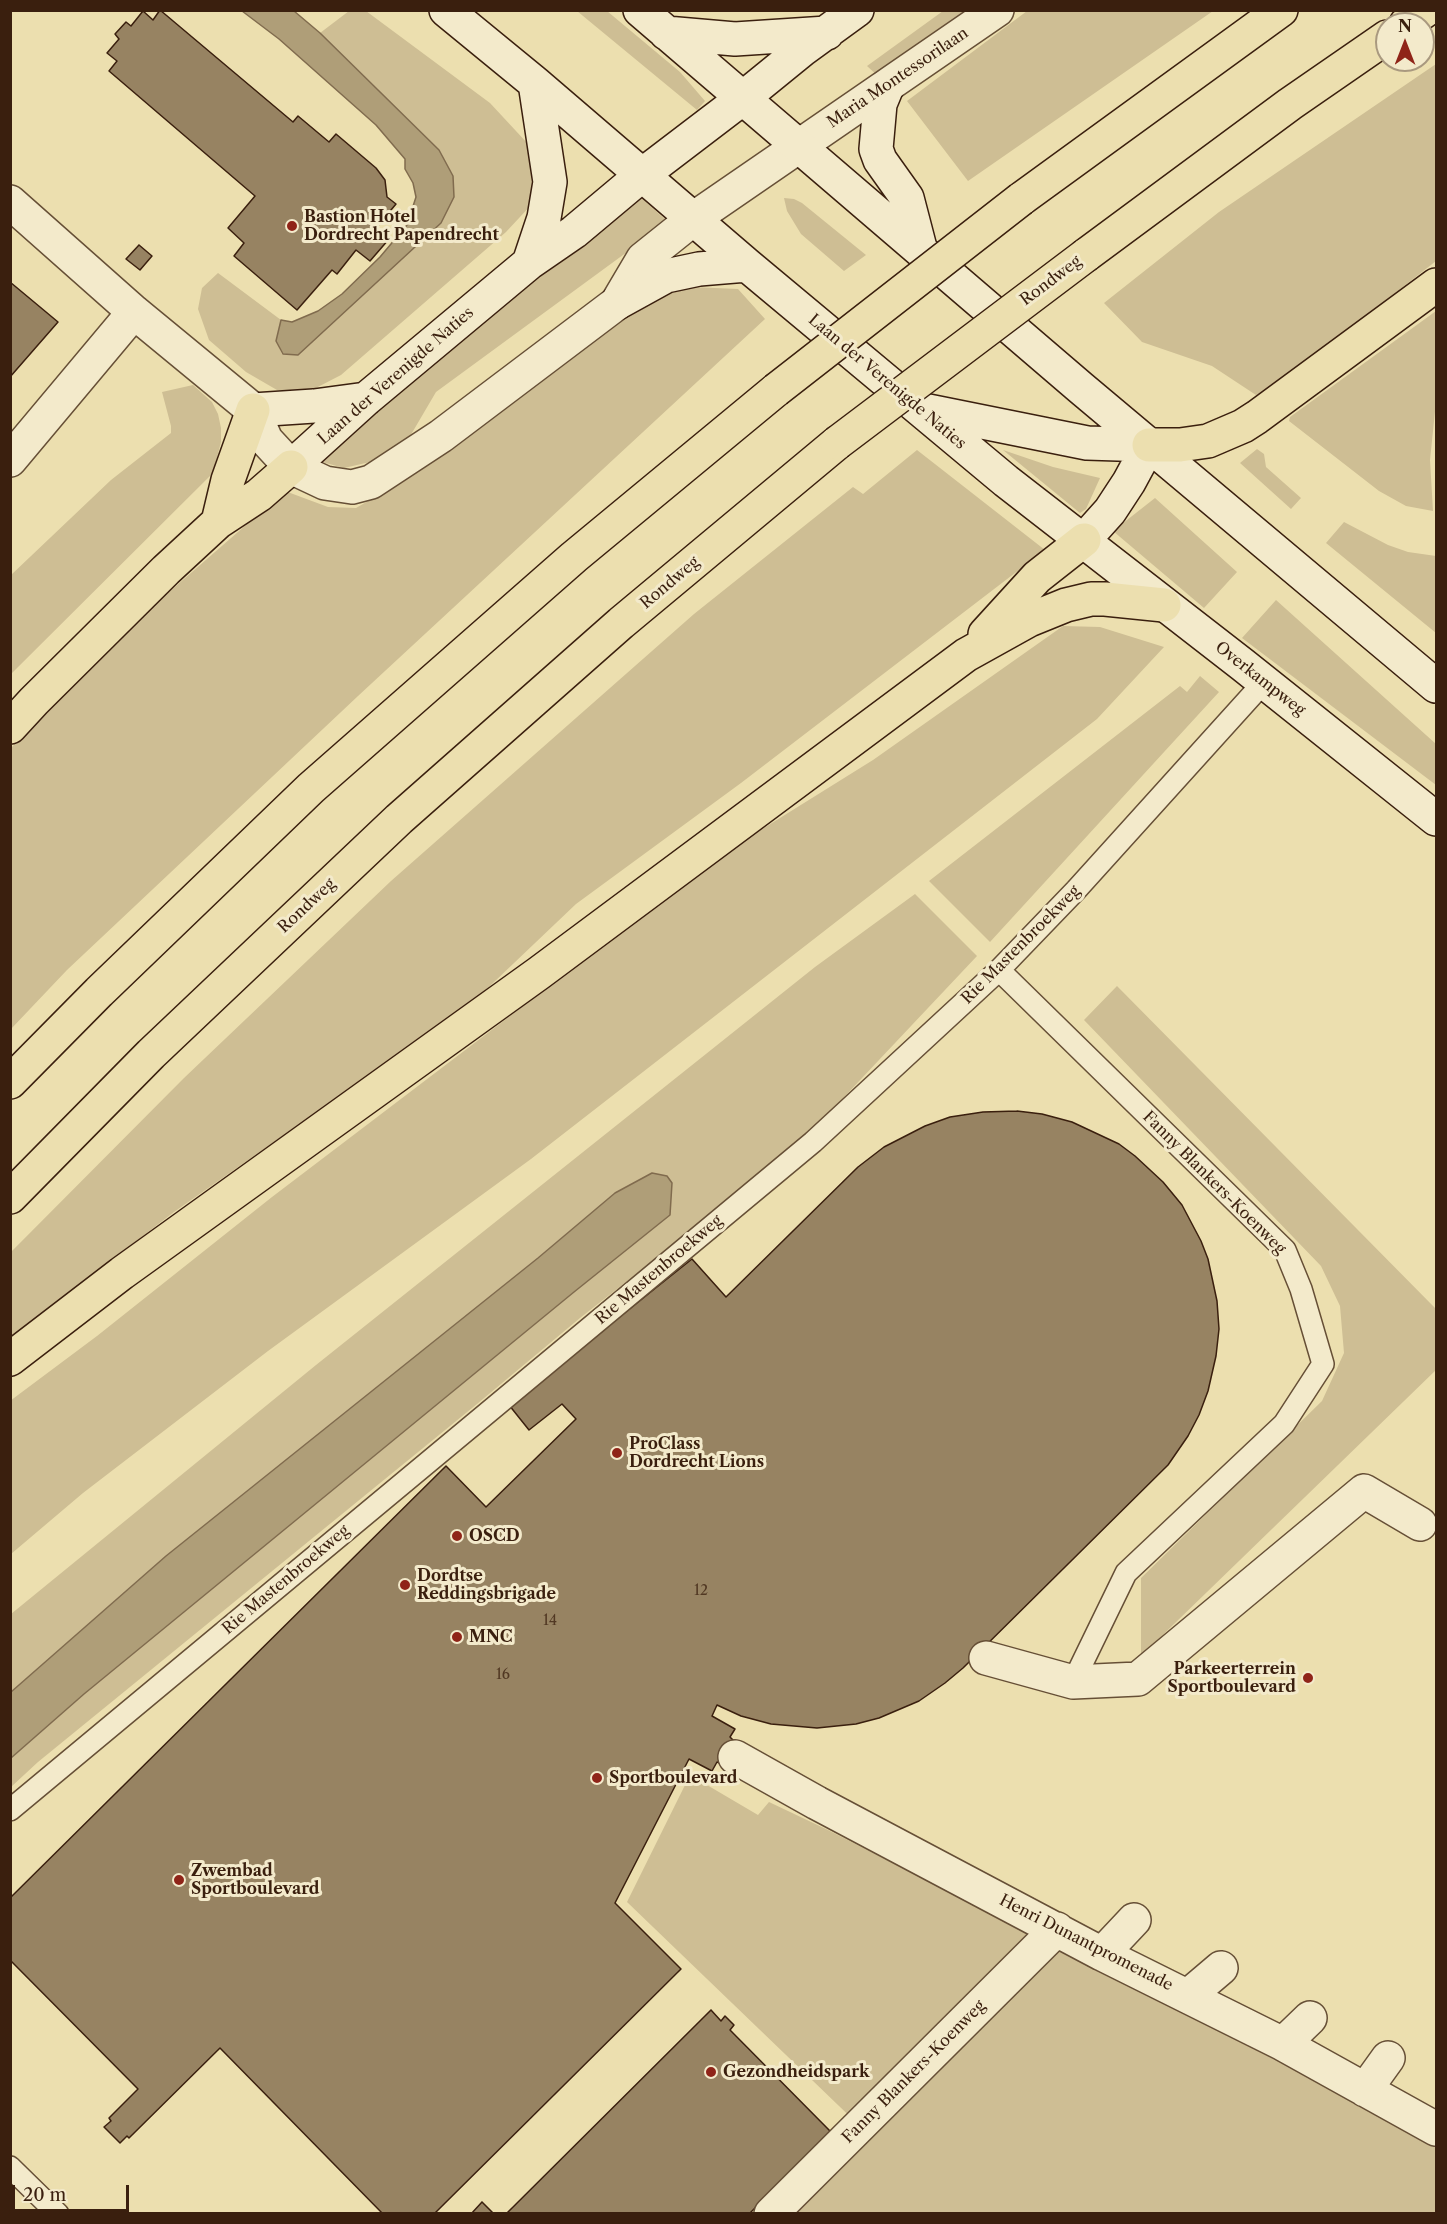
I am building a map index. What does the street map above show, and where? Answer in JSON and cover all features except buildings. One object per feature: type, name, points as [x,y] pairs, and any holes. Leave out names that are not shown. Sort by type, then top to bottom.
[{"type":"highway","points":[[10,1082],[99,992],[311,788],[574,557],[776,390],[1021,199],[1281,10]]},
{"type":"highway","name":"Rondweg","points":[[10,1197],[151,1054],[399,819],[621,623],[837,443],[1290,104],[1375,45]]},
{"type":"highway","points":[[1149,445],[1180,445],[1208,441],[1243,426],[1437,285]]},
{"type":"highway","points":[[218,522],[228,480],[253,410]]},
{"type":"highway","points":[[10,727],[166,570],[218,522],[259,495],[291,467]]},
{"type":"highway","points":[[966,655],[1037,577],[1084,540]]},
{"type":"highway","points":[[10,1359],[122,1273],[539,973],[966,655],[1029,620],[1065,605],[1091,599],[1105,599],[1164,605]]},
{"type":"street","name":"Laan der Verenigde Naties","points":[[446,10],[1006,481],[1084,540]]},
{"type":"street","points":[[640,10],[1149,445],[1437,686]]},
{"type":"street","points":[[743,98],[856,10]]},
{"type":"street","name":"Maria Montessorilaan","points":[[800,147],[997,10]]},
{"type":"street","points":[[666,33],[735,39],[827,33]]},
{"type":"street","points":[[529,263],[543,218],[550,182],[535,83]]},
{"type":"street","points":[[887,87],[880,104],[876,149],[880,160],[906,198],[920,248]]},
{"type":"street","name":"Laan der Verenigde Naties","points":[[291,467],[366,399],[529,263],[574,232],[642,175],[743,98]]},
{"type":"street","points":[[617,303],[643,260],[693,219],[800,147]]},
{"type":"street","points":[[10,202],[134,312],[253,410],[266,440],[291,467],[325,483],[352,487],[371,482],[441,436],[617,303],[666,276],[699,268],[747,265]]},
{"type":"street","points":[[10,460],[134,312]]},
{"type":"street","points":[[253,410],[314,406],[366,399]]},
{"type":"street","points":[[921,410],[1087,443],[1149,445]]},
{"type":"street","points":[[1084,540],[1110,511],[1149,445]]},
{"type":"street","name":"Overkampweg","points":[[1084,540],[1437,819]]},
{"type":"street","points":[[986,1658],[1073,1682],[1138,1679],[1364,1491],[1420,1524]]},
{"type":"street","name":"Henri Dunantpromenade","points":[[735,1757],[1102,1954],[1283,2044],[1437,2129]]},
{"type":"street","points":[[1102,1954],[1134,1920]]},
{"type":"street","name":"Fanny Blankers-Koenweg","points":[[771,2214],[1057,1929]]},
{"type":"street","points":[[1188,1996],[1221,1968]]},
{"type":"street","points":[[1283,2044],[1310,2018]]},
{"type":"street","points":[[1365,2090],[1388,2058]]},
{"type":"lane","name":"Rie Mastenbroekweg","points":[[10,1810],[813,1142],[999,970],[1076,890],[1264,682]]},
{"type":"lane","name":"Fanny Blankers-Koenweg","points":[[999,970],[1285,1250],[1301,1289],[1323,1364],[1284,1424],[1126,1573],[1073,1682]]},
{"type":"lane","points":[[10,2167],[58,2214]]},
{"type":"shaded area","points":[[242,11],[294,11],[320,33],[439,150],[453,176],[454,197],[441,223],[298,355],[283,354],[276,341],[281,320],[292,322],[318,311],[342,294],[380,257],[407,225],[416,197],[413,183],[405,169],[405,159],[376,125],[279,39]]},
{"type":"shaded area","points":[[349,11],[366,11],[490,103],[529,145],[533,203],[506,232],[341,375],[312,390],[277,390],[246,372],[209,340],[198,309],[202,288],[218,273],[281,320],[276,341],[282,354],[441,223],[454,197],[453,176],[439,150],[320,33]]},
{"type":"shaded area","points":[[577,11],[607,11],[680,72],[705,101],[697,110]]},
{"type":"shaded area","points":[[943,11],[972,11],[879,77],[867,66]]},
{"type":"shaded area","points":[[1027,11],[1213,11],[968,181],[907,101]]},
{"type":"shaded area","points":[[1435,65],[1436,261],[1274,388],[1256,395],[1212,366],[1142,342],[1104,303],[1219,212],[1424,72],[1435,72]]},
{"type":"shaded area","points":[[639,196],[668,222],[436,392],[409,438],[370,462],[344,468],[315,460]]},
{"type":"shaded area","points":[[784,198],[802,203],[866,255],[844,271],[801,234],[787,211]]},
{"type":"shaded area","points":[[692,287],[738,289],[765,319],[358,696],[67,970],[11,1029],[11,748],[122,633],[285,491],[328,507],[356,508],[382,493],[650,300]]},
{"type":"shaded area","points":[[1436,311],[1436,402],[1430,460],[1433,511],[1406,506],[1379,491],[1289,421],[1290,417]]},
{"type":"shaded area","points":[[193,385],[212,402],[218,414],[221,442],[213,473],[11,674],[11,575],[111,480],[171,433],[162,392]]},
{"type":"shaded area","points":[[1257,449],[1264,454],[1266,467],[1301,498],[1291,509],[1240,463]]},
{"type":"shaded area","points":[[917,450],[1045,550],[741,783],[576,904],[472,1003],[174,1212],[11,1337],[11,1252],[184,1078],[391,881],[694,614],[853,487],[863,494]]},
{"type":"shaded area","points":[[1003,450],[1053,467],[1100,478],[1086,509],[1080,513]]},
{"type":"shaded area","points":[[1155,498],[1237,572],[1204,608],[1113,531]]},
{"type":"shaded area","points":[[1344,522],[1388,545],[1408,552],[1436,556],[1436,633],[1326,543]]},
{"type":"shaded area","points":[[1276,600],[1436,744],[1436,785],[1242,638]]},
{"type":"shaded area","points":[[1063,626],[1100,627],[1164,647],[1097,719],[531,1159],[268,1351],[83,1493],[11,1554],[10,1401],[97,1336],[272,1197],[727,851],[873,760]]},
{"type":"shaded area","points":[[1200,676],[1219,692],[990,942],[929,881],[1180,686],[1187,692]]},
{"type":"shaded area","points":[[915,894],[977,956],[813,1130],[38,1762],[11,1787],[11,1758],[84,1694],[670,1215],[631,1185],[615,1193],[538,1258],[166,1556],[11,1692],[11,1614],[316,1365],[815,967]]},
{"type":"shaded area","points":[[1117,986],[1436,1309],[1436,1370],[1141,1656],[1141,1578],[1322,1401],[1344,1353],[1340,1306],[1321,1266],[1084,1020]]},
{"type":"shaded area","points":[[652,1173],[667,1176],[672,1183],[670,1215],[84,1694],[11,1758],[11,1692],[166,1556],[538,1258],[615,1193]]},
{"type":"shaded area","name":"Gezondheidspark","points":[[690,1775],[758,1815],[769,1802],[828,1830],[1436,2140],[1436,2213],[796,2213],[843,2166],[837,2159],[865,2131],[627,1902]]},
{"type":"place","name":"Bastion Hotel Dordrecht Papendrecht","points":[[292,226]]},
{"type":"place","name":"ProClass Dordrecht Lions","points":[[617,1453]]},
{"type":"place","name":"OSCD","points":[[457,1536]]},
{"type":"place","name":"Dordtse Reddingsbrigade","points":[[405,1585]]},
{"type":"place","name":"MNC","points":[[457,1637]]},
{"type":"place","name":"Parkeerterrein Sportboulevard","points":[[1308,1678]]},
{"type":"place","name":"Sportboulevard","points":[[597,1778]]},
{"type":"place","name":"Zwembad Sportboulevard","points":[[179,1880]]},
{"type":"place","name":"Gezondheidspark","points":[[711,2072]]}]
